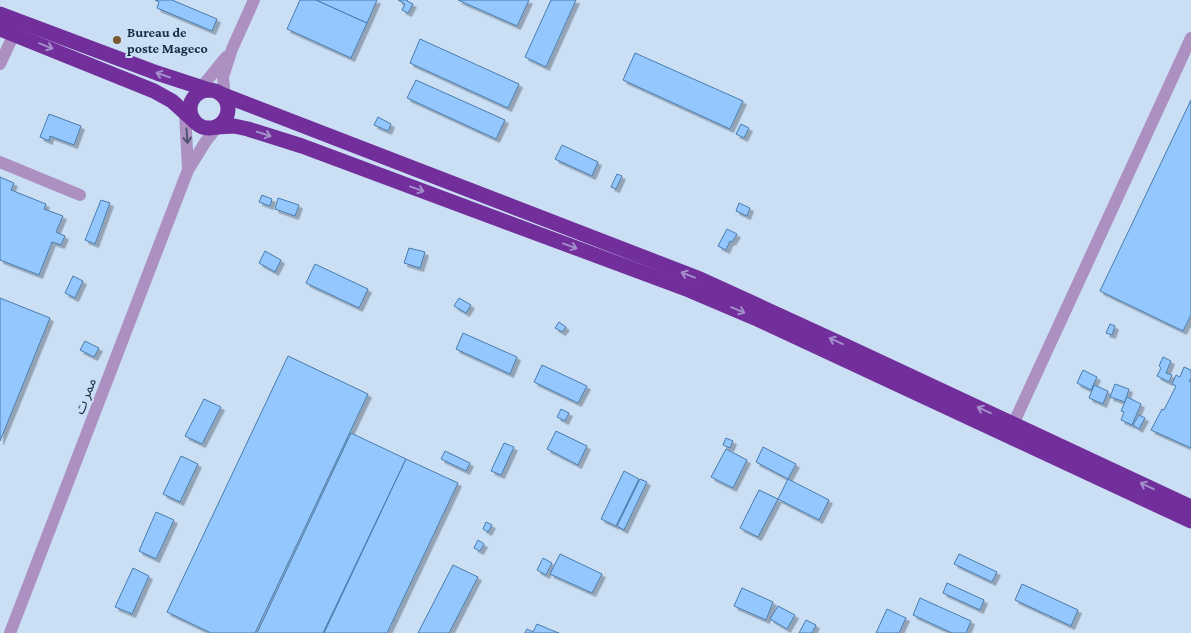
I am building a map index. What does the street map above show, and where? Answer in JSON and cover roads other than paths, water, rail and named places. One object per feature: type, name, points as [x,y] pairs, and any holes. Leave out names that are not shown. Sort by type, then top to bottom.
[{"type":"highway","points":[[0,14],[156,73],[205,100],[700,279],[844,345],[1191,521]]},
{"type":"highway","points":[[0,29],[154,91],[172,101],[205,100],[228,105],[226,118],[217,127]]},
{"type":"highway","points":[[205,100],[204,128],[234,126],[302,146],[689,290],[1191,507]]},
{"type":"street","points":[[205,100],[232,49],[254,0]]},
{"type":"street","points":[[0,64],[14,34]]},
{"type":"street","points":[[1010,430],[1190,43]]},
{"type":"street","name":"ممر ت","points":[[188,170],[188,147],[205,100],[223,77],[232,49]]},
{"type":"street","name":"ممر ت","points":[[10,633],[188,170],[206,140],[217,127]]},
{"type":"street","points":[[0,162],[80,195]]},
{"type":"place","name":"Bureau de poste Mageco","points":[[117,40]]}]
